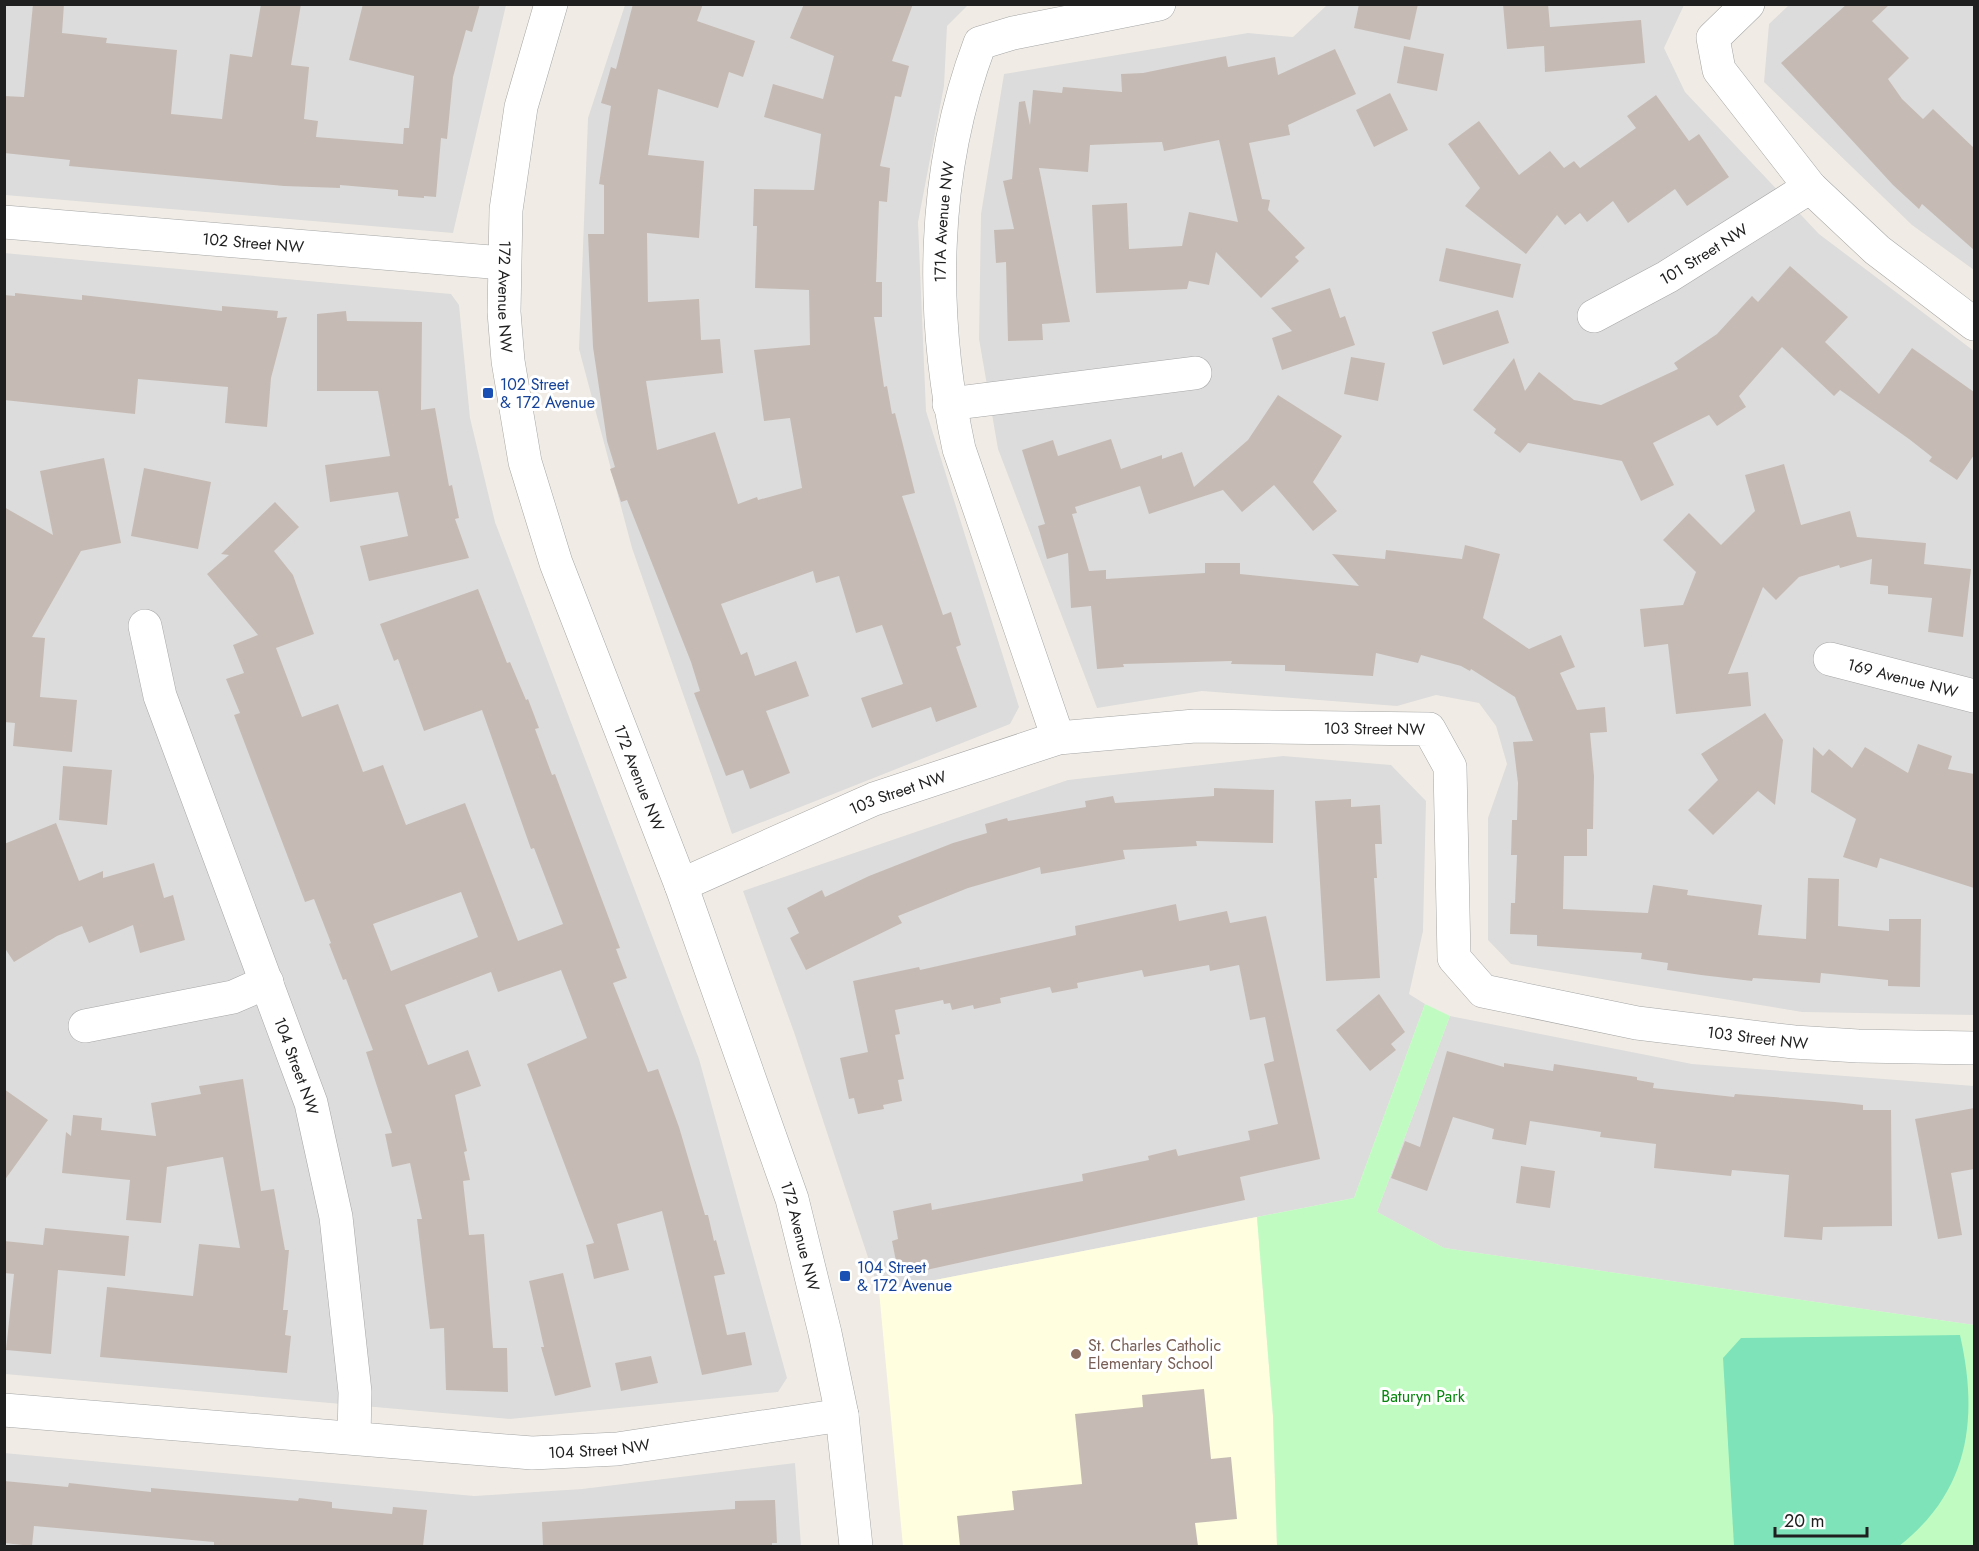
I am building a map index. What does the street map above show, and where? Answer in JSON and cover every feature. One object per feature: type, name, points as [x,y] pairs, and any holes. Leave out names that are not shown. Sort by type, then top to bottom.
[{"type":"street","name":"172 Avenue NW","points":[[551,4],[521,106],[506,210],[503,263],[508,361],[515,410],[539,513],[681,885],[792,1199],[825,1333],[842,1415],[856,1546]]},
{"type":"street","name":"171A Avenue NW","points":[[1058,738],[959,449],[950,404],[940,317],[941,226],[946,178],[964,86],[980,43],[1013,33],[1159,4]]},
{"type":"street","points":[[1748,4],[1713,38],[1719,70],[1810,187],[1877,250],[1974,324]]},
{"type":"street","name":"101 Street NW","points":[[1594,316],[1667,278],[1810,187]]},
{"type":"street","name":"102 Street NW","points":[[4,222],[503,263]]},
{"type":"street","points":[[950,404],[1195,373]]},
{"type":"street","name":"104 Street NW","points":[[145,626],[160,696],[311,1103],[336,1217],[355,1392],[354,1438]]},
{"type":"street","name":"169 Avenue NW","points":[[1830,659],[1974,696]]},
{"type":"street","name":"103 Street NW","points":[[681,885],[874,799],[1058,738],[1195,726],[1430,729],[1450,767],[1454,958],[1483,991],[1571,1011],[1715,1034],[1858,1046],[1974,1047]]},
{"type":"street","points":[[85,1026],[233,997],[267,982]]},
{"type":"street","name":"104 Street NW","points":[[4,1410],[532,1453],[616,1449],[842,1415]]},
{"type":"shaded area","points":[[4,5],[506,5],[453,233],[5,195]]},
{"type":"shaded area","points":[[625,5],[968,5],[947,26],[944,86],[918,222],[926,411],[1019,707],[1010,724],[732,834],[632,548],[579,349],[588,118]]},
{"type":"shaded area","points":[[1327,5],[1684,5],[1664,48],[1685,92],[1819,234],[1974,351],[1974,1015],[1802,1012],[1511,964],[1488,940],[1488,818],[1507,764],[1496,726],[1479,703],[1436,695],[1397,706],[1202,691],[1097,708],[998,449],[979,339],[981,214],[1004,74],[1248,33],[1293,37]]},
{"type":"shaded area","points":[[1789,5],[1974,5],[1974,270],[1912,225],[1764,82],[1769,24]]},
{"type":"shaded area","points":[[4,253],[451,294],[459,305],[470,418],[495,522],[699,1059],[787,1378],[778,1392],[510,1419],[5,1374]]},
{"type":"shaded area","points":[[1283,756],[1391,765],[1426,801],[1423,931],[1409,994],[1425,1004],[1354,1198],[879,1291],[795,1035],[743,891],[1068,780]]},
{"type":"shaded area","points":[[1450,1016],[1692,1064],[1974,1086],[1974,1325],[1444,1248],[1377,1212]]},
{"type":"shaded area","name":"St. Charles Catholic Elementary School","points":[[1257,1217],[1273,1416],[1277,1546],[903,1546],[879,1291]]},
{"type":"shaded area","points":[[4,1453],[474,1496],[582,1489],[795,1463],[801,1546],[5,1546]]},
{"type":"green space","name":"Baturyn Park","points":[[1425,1004],[1450,1016],[1377,1212],[1444,1248],[1974,1325],[1974,1546],[1277,1546],[1273,1416],[1257,1217],[1354,1198]]},
{"type":"green space","points":[[1960,1335],[1966,1366],[1968,1396],[1968,1424],[1963,1451],[1954,1477],[1941,1502],[1922,1525],[1899,1546],[1734,1546],[1723,1358],[1741,1338]]},
{"type":"building","points":[[33,4],[64,4],[62,33],[107,38],[106,43],[177,50],[171,114],[222,119],[230,54],[252,57],[261,4],[301,4],[291,65],[309,67],[304,119],[318,121],[316,137],[403,144],[404,128],[409,128],[414,76],[349,60],[363,4],[480,4],[472,32],[466,30],[453,77],[447,139],[441,138],[436,197],[424,196],[424,198],[398,196],[398,190],[340,185],[340,188],[284,186],[69,166],[70,160],[4,153],[4,96],[24,97]]},
{"type":"building","points":[[633,4],[703,4],[697,21],[755,41],[743,77],[729,72],[718,108],[658,89],[648,155],[704,161],[699,238],[647,233],[648,302],[699,299],[701,340],[720,339],[723,373],[646,381],[657,450],[715,432],[738,504],[757,497],[758,500],[802,488],[790,418],[764,421],[754,350],[810,345],[809,290],[755,288],[757,226],[753,226],[754,189],[814,190],[821,134],[764,117],[773,84],[823,99],[834,56],[790,38],[804,4],[913,4],[892,61],[909,66],[901,97],[895,96],[880,166],[890,168],[887,202],[879,201],[876,282],[882,282],[882,317],[874,317],[884,387],[887,386],[892,414],[895,413],[915,493],[902,496],[943,615],[951,612],[961,645],[956,647],[977,707],[936,722],[931,707],[872,728],[861,698],[903,684],[882,625],[856,633],[839,576],[816,583],[813,571],[721,604],[741,655],[747,652],[755,676],[796,661],[809,696],[766,711],[790,773],[750,789],[743,770],[726,776],[694,693],[700,691],[691,662],[627,500],[621,502],[610,469],[615,467],[607,441],[593,347],[588,234],[604,234],[604,185],[599,184],[611,106],[601,103],[611,67],[616,69]]},
{"type":"building","points":[[1359,4],[1418,4],[1410,40],[1354,28]]},
{"type":"building","points":[[1503,4],[1548,4],[1550,27],[1641,20],[1645,63],[1545,72],[1544,46],[1507,49]]},
{"type":"building","points":[[1847,4],[1890,4],[1872,21],[1909,58],[1888,79],[1902,99],[1923,119],[1933,109],[1974,148],[1974,250],[1922,204],[1919,209],[1893,185],[1781,63]]},
{"type":"building","points":[[1404,46],[1444,54],[1437,91],[1397,83]]},
{"type":"building","points":[[1335,49],[1356,94],[1288,125],[1290,135],[1249,143],[1262,199],[1270,200],[1268,210],[1305,248],[1295,257],[1299,261],[1261,298],[1216,252],[1209,285],[1189,281],[1187,289],[1096,293],[1092,205],[1127,203],[1129,249],[1182,246],[1189,212],[1238,222],[1219,140],[1164,151],[1162,142],[1090,145],[1088,172],[1039,168],[1070,322],[1042,324],[1043,340],[1008,341],[1006,262],[996,263],[994,230],[1014,229],[1003,181],[1012,179],[1019,102],[1025,101],[1030,125],[1033,90],[1062,93],[1063,87],[1122,92],[1121,74],[1143,73],[1226,56],[1228,67],[1275,57],[1278,75]]},
{"type":"building","points":[[1390,93],[1408,130],[1374,147],[1356,110]]},
{"type":"building","points":[[1656,95],[1689,141],[1699,134],[1729,177],[1687,206],[1675,189],[1628,223],[1613,201],[1587,222],[1580,213],[1565,225],[1557,215],[1526,254],[1465,206],[1480,188],[1448,144],[1479,121],[1519,175],[1550,151],[1564,168],[1574,161],[1580,168],[1636,128],[1627,116]]},
{"type":"building","points":[[1446,248],[1521,264],[1513,298],[1439,281]]},
{"type":"building","points":[[1790,266],[1848,317],[1825,342],[1879,394],[1912,348],[1974,392],[1974,455],[1957,480],[1929,461],[1932,457],[1909,439],[1840,390],[1834,396],[1782,347],[1739,396],[1746,407],[1717,426],[1709,415],[1653,443],[1674,485],[1641,501],[1622,461],[1528,443],[1520,453],[1494,433],[1496,429],[1473,410],[1514,358],[1525,391],[1539,372],[1574,400],[1601,405],[1678,369],[1674,363],[1717,334],[1752,296],[1758,302]]},
{"type":"building","points":[[1330,288],[1340,318],[1345,316],[1355,345],[1282,370],[1272,338],[1292,331],[1271,308]]},
{"type":"building","points":[[15,293],[82,300],[82,295],[222,311],[222,306],[278,311],[277,318],[287,317],[271,378],[267,427],[225,423],[228,387],[138,379],[135,414],[4,400],[4,295],[15,296]]},
{"type":"building","points":[[1498,310],[1509,343],[1443,365],[1432,332]]},
{"type":"building","points":[[346,311],[347,321],[422,322],[421,410],[435,408],[449,486],[452,485],[459,518],[455,519],[469,558],[369,581],[360,546],[408,536],[398,492],[330,502],[325,465],[390,456],[378,391],[317,391],[317,314]]},
{"type":"building","points":[[1351,357],[1385,363],[1378,401],[1344,394]]},
{"type":"building","points":[[1278,395],[1342,436],[1313,482],[1337,511],[1313,531],[1274,485],[1242,512],[1223,490],[1149,514],[1140,486],[1075,507],[1077,513],[1072,514],[1089,571],[1106,570],[1106,579],[1205,573],[1205,563],[1240,563],[1240,574],[1359,586],[1332,554],[1385,559],[1386,550],[1462,559],[1465,545],[1500,554],[1483,618],[1529,649],[1561,635],[1575,667],[1560,673],[1577,710],[1605,707],[1607,732],[1590,733],[1594,776],[1593,829],[1587,829],[1587,856],[1564,856],[1563,909],[1648,913],[1653,885],[1688,890],[1687,895],[1762,905],[1758,935],[1806,939],[1808,878],[1839,879],[1838,926],[1889,931],[1889,919],[1921,919],[1920,987],[1888,986],[1888,980],[1821,973],[1820,983],[1753,978],[1752,981],[1701,975],[1667,970],[1668,963],[1641,959],[1642,953],[1537,946],[1537,935],[1510,934],[1511,903],[1515,903],[1517,855],[1511,855],[1512,820],[1517,820],[1518,783],[1513,742],[1533,741],[1515,697],[1471,669],[1470,671],[1461,666],[1421,655],[1418,663],[1376,653],[1373,676],[1285,671],[1285,665],[1231,664],[1232,661],[1123,664],[1124,667],[1097,669],[1091,606],[1071,608],[1068,553],[1047,559],[1038,526],[1045,524],[1022,450],[1053,440],[1058,456],[1111,439],[1121,469],[1162,455],[1162,459],[1182,452],[1194,487],[1248,440]]},
{"type":"building","points":[[104,458],[121,543],[81,551],[32,637],[45,638],[40,697],[77,700],[72,752],[13,746],[15,723],[4,722],[4,507],[53,535],[40,471]]},
{"type":"building","points":[[1784,464],[1801,525],[1850,511],[1857,537],[1926,543],[1924,564],[1971,569],[1963,637],[1928,632],[1932,598],[1888,594],[1888,586],[1870,584],[1872,559],[1840,568],[1839,565],[1799,577],[1776,600],[1763,587],[1728,674],[1748,672],[1751,706],[1676,714],[1668,644],[1644,647],[1640,609],[1683,605],[1696,572],[1663,540],[1689,513],[1721,545],[1755,511],[1745,475]]},
{"type":"building","points":[[144,468],[211,482],[198,549],[131,536]]},
{"type":"building","points":[[275,502],[299,527],[274,551],[293,575],[314,634],[276,648],[302,717],[338,704],[363,772],[383,765],[406,825],[465,803],[518,941],[563,924],[534,848],[531,849],[482,710],[424,731],[398,659],[394,661],[380,624],[478,589],[507,663],[510,662],[526,700],[528,699],[539,728],[535,729],[552,775],[555,774],[620,948],[616,949],[627,978],[613,983],[648,1072],[658,1069],[679,1127],[705,1215],[708,1215],[725,1274],[714,1276],[727,1335],[745,1332],[752,1365],[702,1375],[662,1211],[617,1224],[629,1270],[594,1279],[586,1245],[594,1243],[527,1064],[587,1038],[561,970],[498,992],[491,972],[405,1005],[428,1065],[468,1050],[481,1086],[455,1095],[467,1151],[464,1152],[470,1180],[463,1181],[469,1235],[484,1234],[493,1348],[507,1348],[508,1392],[446,1390],[444,1328],[430,1329],[417,1219],[422,1219],[410,1163],[392,1167],[385,1134],[392,1133],[366,1052],[373,1050],[346,979],[343,980],[314,899],[305,902],[234,715],[240,713],[226,679],[244,673],[233,645],[258,635],[207,574],[229,555],[221,554]],"holes":[[[461,892],[478,937],[391,971],[373,924]]]},
{"type":"building","points":[[1765,713],[1783,740],[1775,805],[1758,791],[1713,835],[1688,810],[1718,780],[1701,754]]},
{"type":"building","points":[[1918,744],[1952,756],[1948,769],[1974,774],[1974,888],[1880,858],[1877,868],[1843,857],[1856,819],[1811,792],[1813,747],[1823,756],[1829,749],[1852,768],[1865,747],[1908,773]]},
{"type":"building","points":[[63,766],[112,770],[107,825],[59,820]]},
{"type":"building","points":[[1214,788],[1274,790],[1273,843],[1196,841],[1197,846],[1123,850],[1125,859],[1041,874],[1040,867],[968,888],[898,916],[902,923],[806,970],[790,938],[799,933],[787,908],[822,890],[825,897],[869,876],[953,843],[987,833],[985,824],[1007,818],[1008,821],[1086,807],[1085,801],[1113,796],[1115,803],[1214,796]]},
{"type":"building","points":[[1351,799],[1351,807],[1380,805],[1382,844],[1375,844],[1377,878],[1374,878],[1380,978],[1326,981],[1315,801]]},
{"type":"building","points":[[56,823],[79,881],[103,871],[103,878],[154,863],[164,898],[173,895],[185,940],[140,953],[133,925],[89,943],[82,926],[57,936],[14,962],[4,947],[4,844]]},
{"type":"building","points":[[1176,904],[1179,921],[1227,911],[1230,923],[1266,916],[1320,1159],[1240,1177],[1245,1200],[899,1276],[892,1241],[898,1239],[893,1211],[931,1203],[932,1210],[1083,1181],[1082,1174],[1149,1160],[1148,1156],[1176,1149],[1178,1156],[1250,1140],[1248,1131],[1278,1124],[1264,1064],[1274,1061],[1265,1017],[1250,1020],[1239,965],[1210,971],[1209,965],[1144,977],[1142,970],[1077,983],[1078,988],[1052,993],[1050,987],[1000,998],[1001,1003],[974,1009],[973,1005],[952,1010],[950,1003],[944,1004],[943,1000],[895,1010],[900,1034],[895,1035],[904,1079],[898,1080],[902,1101],[883,1105],[884,1109],[858,1114],[854,1098],[849,1099],[840,1058],[868,1052],[853,981],[919,967],[920,970],[1076,935],[1075,926]]},
{"type":"building","points":[[1379,994],[1405,1032],[1391,1044],[1396,1050],[1370,1071],[1336,1030]]},
{"type":"building","points":[[1447,1051],[1504,1067],[1504,1063],[1553,1071],[1554,1064],[1637,1077],[1637,1080],[1654,1083],[1653,1088],[1734,1097],[1735,1094],[1835,1102],[1863,1105],[1863,1110],[1891,1110],[1892,1226],[1823,1227],[1822,1240],[1784,1237],[1789,1175],[1732,1170],[1731,1176],[1654,1168],[1656,1144],[1600,1137],[1601,1132],[1530,1121],[1526,1145],[1492,1139],[1494,1129],[1453,1117],[1427,1191],[1391,1178],[1405,1141],[1420,1147]]},
{"type":"building","points":[[243,1079],[261,1191],[274,1189],[285,1250],[289,1250],[283,1310],[288,1310],[285,1335],[291,1336],[287,1373],[100,1357],[107,1287],[193,1296],[199,1244],[240,1248],[223,1157],[167,1167],[161,1223],[126,1220],[130,1180],[62,1173],[66,1132],[71,1136],[73,1115],[102,1118],[101,1130],[156,1136],[151,1103],[201,1094],[199,1086]]},
{"type":"building","points":[[4,1089],[48,1120],[4,1181]]},
{"type":"building","points":[[1974,1108],[1974,1169],[1951,1173],[1962,1235],[1938,1239],[1915,1119]]},
{"type":"building","points":[[1521,1166],[1555,1171],[1550,1208],[1516,1203]]},
{"type":"building","points":[[45,1228],[129,1236],[125,1276],[58,1270],[51,1354],[6,1350],[14,1274],[4,1273],[4,1241],[43,1245]]},
{"type":"building","points":[[563,1273],[591,1387],[555,1396],[541,1347],[544,1347],[529,1281]]},
{"type":"building","points":[[651,1356],[658,1383],[621,1391],[615,1363]]},
{"type":"building","points":[[1204,1389],[1211,1459],[1231,1457],[1237,1519],[1195,1523],[1198,1546],[960,1546],[957,1516],[1014,1510],[1012,1491],[1082,1484],[1075,1414],[1143,1407],[1142,1395]]},
{"type":"building","points":[[4,1481],[68,1487],[69,1483],[151,1492],[151,1488],[298,1501],[299,1498],[332,1502],[332,1508],[392,1514],[393,1507],[427,1510],[423,1546],[214,1546],[214,1542],[34,1526],[32,1546],[4,1543]]},
{"type":"building","points":[[775,1500],[777,1543],[772,1543],[772,1546],[543,1546],[542,1522],[735,1509],[735,1501]]},
{"type":"place","name":"102 Street & 172 Avenue","points":[[488,393]]},
{"type":"place","name":"104 Street & 172 Avenue","points":[[845,1276]]},
{"type":"place","name":"St. Charles Catholic Elementary School","points":[[1076,1354]]}]
